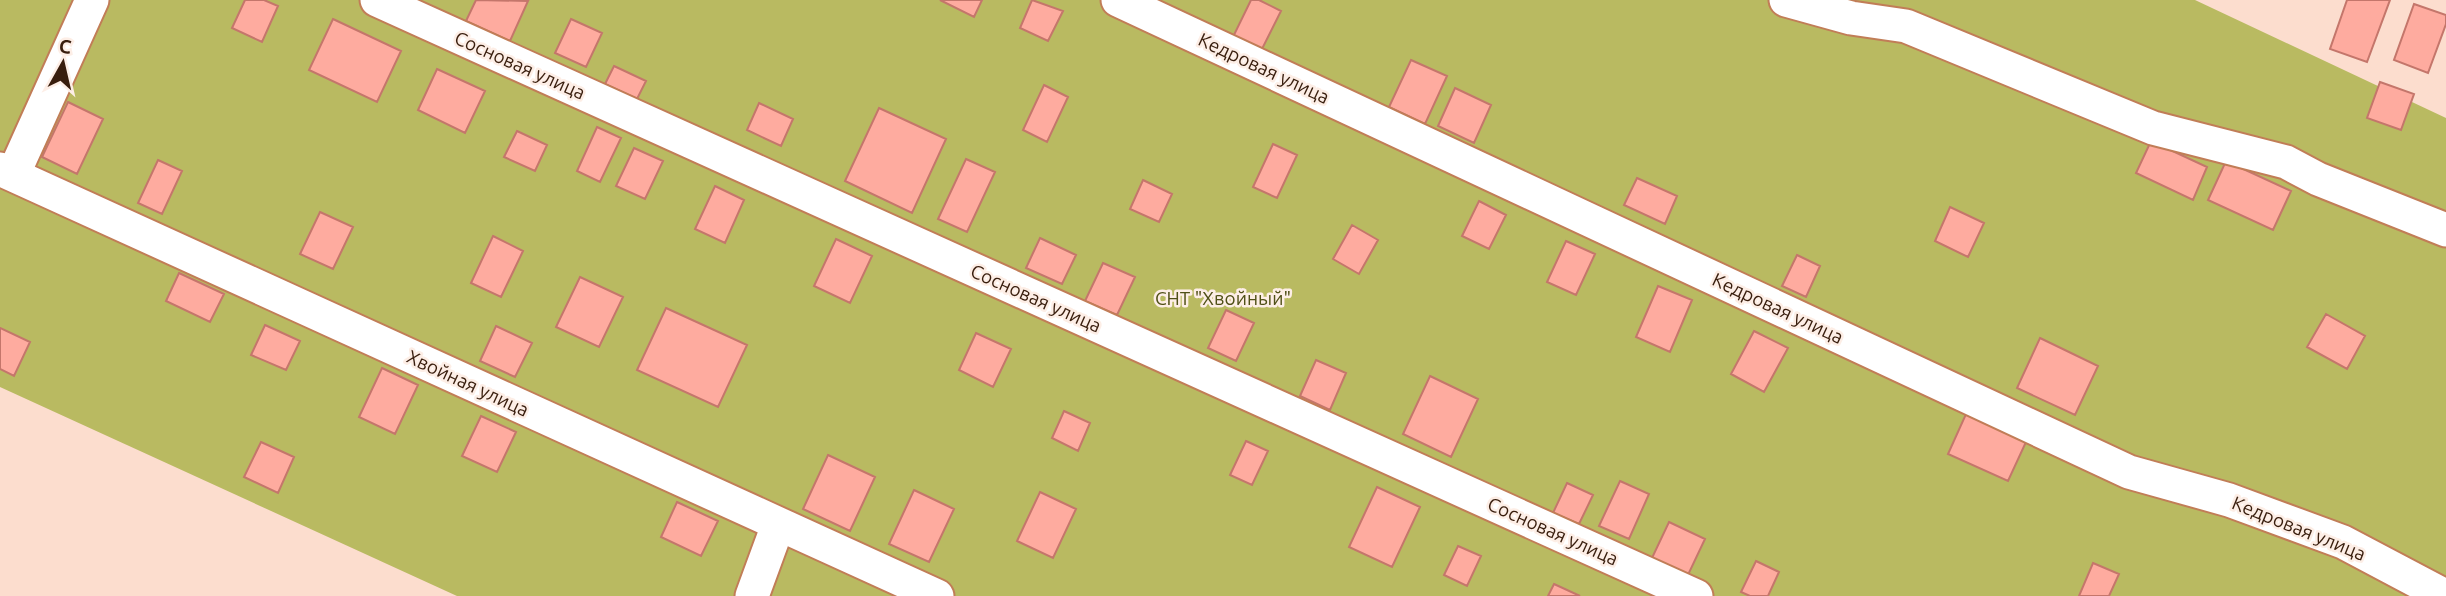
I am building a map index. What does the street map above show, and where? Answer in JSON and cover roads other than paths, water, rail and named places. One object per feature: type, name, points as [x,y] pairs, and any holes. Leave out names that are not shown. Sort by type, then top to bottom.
[{"type":"street","points":[[7,172],[92,0]]},
{"type":"street","name":"Сосновая улица","points":[[377,0],[1696,596]]},
{"type":"street","name":"Кедровая улица","points":[[1118,0],[2129,472],[2229,500],[2343,542],[2445,596]]},
{"type":"street","points":[[1786,0],[1852,18],[1906,26],[2153,128],[2286,162],[2318,178],[2446,230]]},
{"type":"street","name":"Хвойная улица","points":[[7,172],[937,596]]},
{"type":"street","points":[[752,596],[778,525]]},
{"type":"park label","name":"СНТ \"Хвойный\"","points":[[1223,298]]}]
